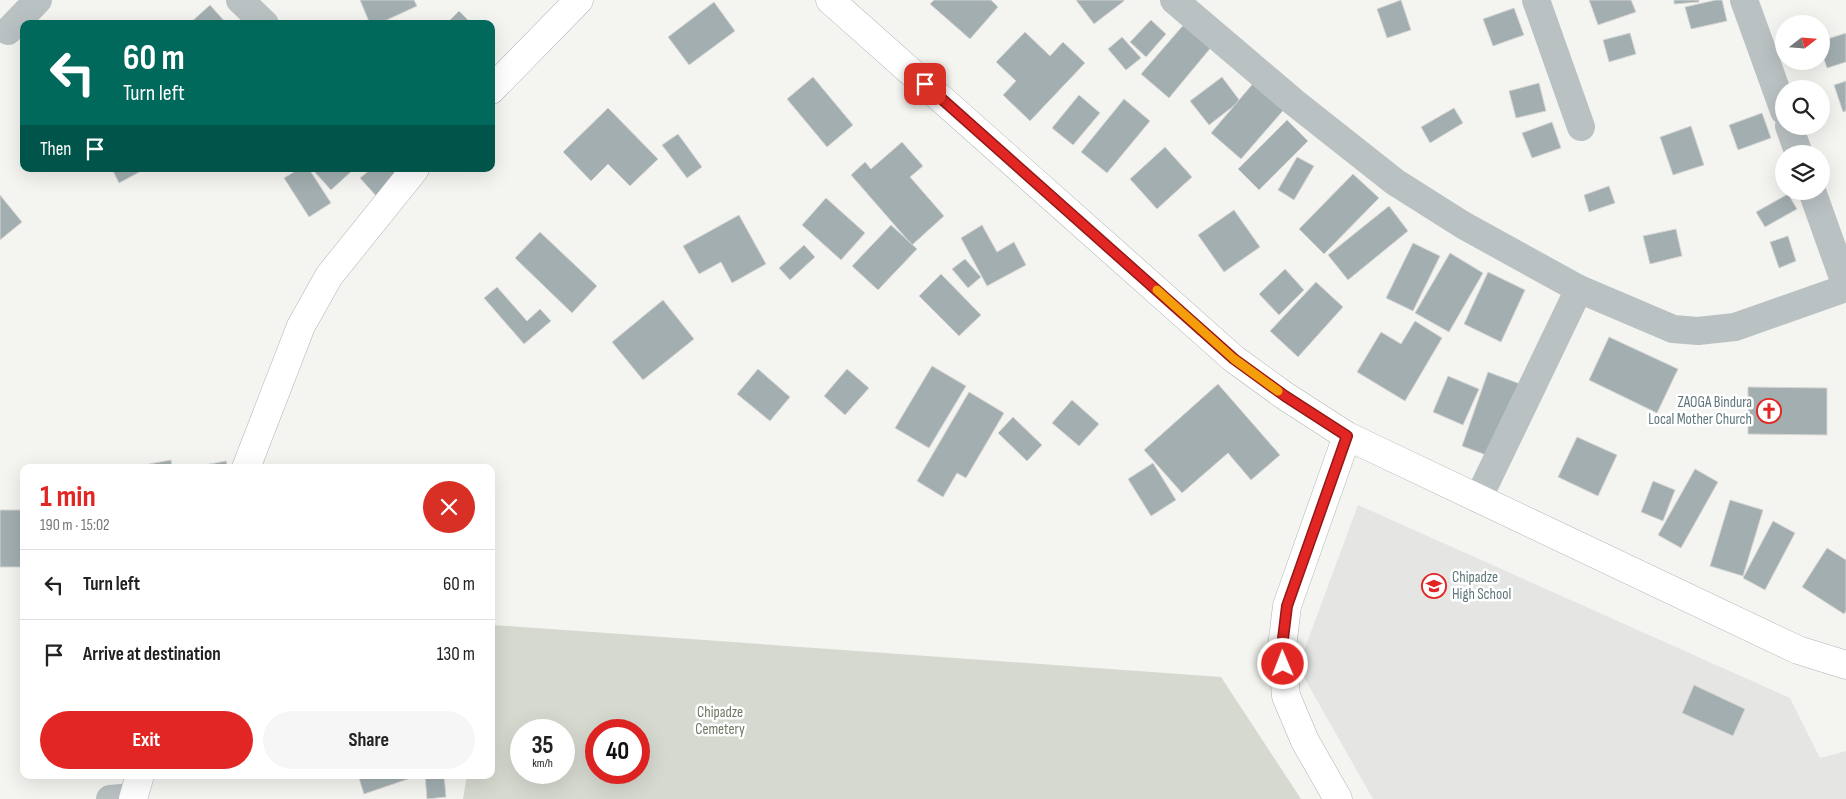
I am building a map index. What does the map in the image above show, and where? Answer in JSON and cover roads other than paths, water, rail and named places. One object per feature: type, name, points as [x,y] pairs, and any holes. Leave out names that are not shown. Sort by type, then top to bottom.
[{"type":"street","points":[[8,31],[38,0]]},
{"type":"street","points":[[240,0],[262,20]]},
{"type":"street","points":[[495,86],[579,0]]},
{"type":"street","points":[[1178,4],[1208,0]]},
{"type":"street","points":[[1536,0],[1581,127]]},
{"type":"street","points":[[1744,0],[1775,86]]},
{"type":"street","points":[[836,2],[1234,359],[1285,396],[1347,436],[1478,499],[1798,650],[1846,665]]},
{"type":"street","points":[[1178,4],[1295,104],[1395,182],[1463,225],[1579,289],[1673,329],[1698,331],[1735,327],[1846,287],[1815,200]]},
{"type":"street","points":[[248,464],[301,326],[329,276],[413,172]]},
{"type":"street","points":[[1478,499],[1579,289]]},
{"type":"street","points":[[1338,799],[1305,741],[1286,696],[1282,647],[1287,606],[1347,436]]},
{"type":"place","name":"ZAOGA Bindura Local Mother Church","points":[[1769,411]]},
{"type":"place","name":"Chipadze High School","points":[[1434,586]]},
{"type":"park label","name":"Chipadze Cemetery","points":[[720,720]]}]
